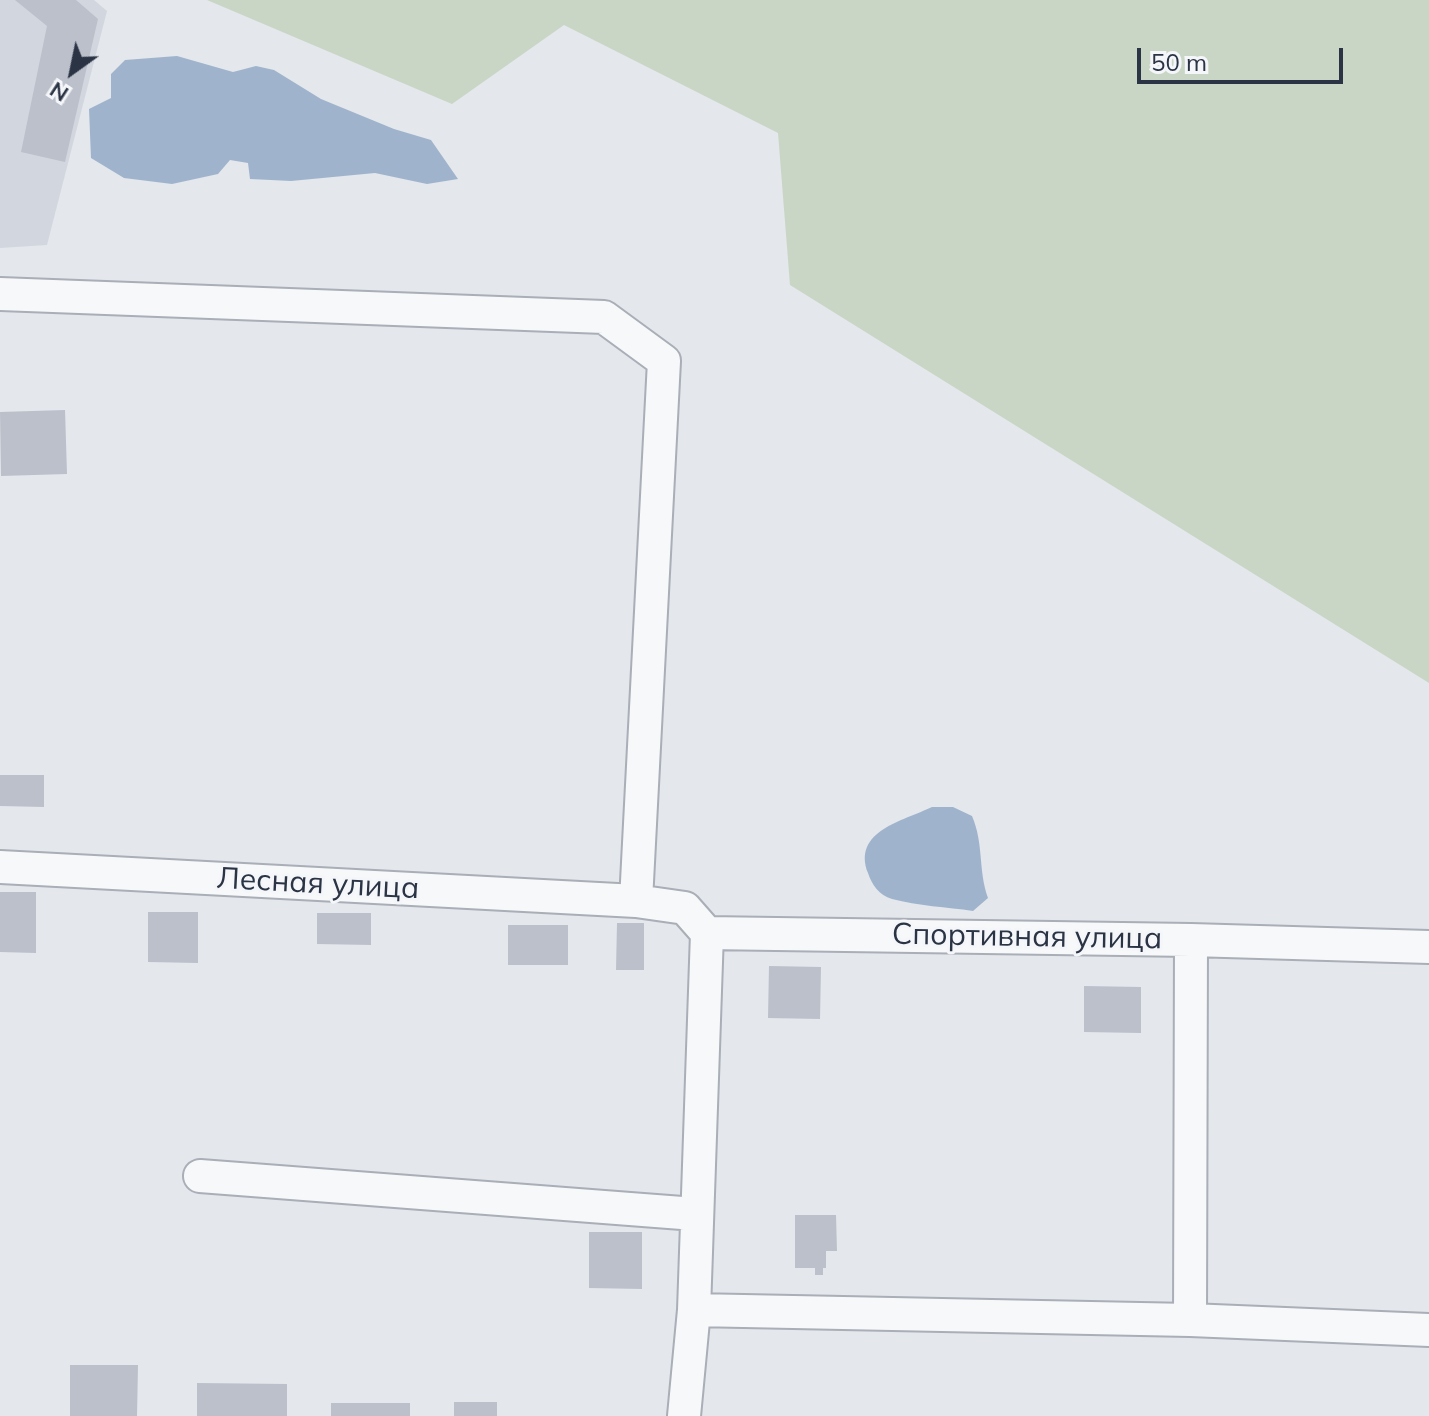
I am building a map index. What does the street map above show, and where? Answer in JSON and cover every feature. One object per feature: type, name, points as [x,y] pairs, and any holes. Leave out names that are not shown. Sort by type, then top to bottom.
[{"type":"street","points":[[0,294],[604,317],[664,361],[636,901],[685,908],[707,933],[694,1310],[684,1416]]},
{"type":"street","name":"Лесная улица","points":[[0,867],[636,901]]},
{"type":"street","name":"Спортивная улица","points":[[707,933],[1429,947]]},
{"type":"street","points":[[1190,1320],[1191,940]]},
{"type":"street","points":[[200,1176],[695,1214]]},
{"type":"street","points":[[694,1310],[1190,1320],[1429,1330]]},
{"type":"shaded area","points":[[0,0],[94,0],[107,11],[47,245],[0,248]]},
{"type":"green space","points":[[207,0],[1429,0],[1429,683],[790,285],[778,133],[564,25],[452,104]]},
{"type":"water","points":[[177,56],[233,72],[256,66],[274,70],[321,99],[394,129],[431,140],[458,179],[427,184],[375,173],[291,181],[250,179],[248,163],[230,160],[218,174],[172,184],[124,178],[91,158],[89,109],[111,98],[111,74],[125,60]]},
{"type":"water","points":[[932,807],[953,807],[972,816],[988,898],[973,911],[892,899],[880,892],[870,877],[865,859],[867,847],[874,837],[895,823]]},
{"type":"building","points":[[15,0],[76,0],[98,19],[65,162],[21,152],[47,26]]},
{"type":"building","points":[[65,410],[67,474],[1,476],[0,412]]},
{"type":"building","points":[[0,775],[44,775],[44,807],[0,806]]},
{"type":"building","points":[[0,892],[36,892],[36,953],[0,952]]},
{"type":"building","points":[[148,912],[198,912],[198,963],[148,962]]},
{"type":"building","points":[[317,913],[371,913],[371,945],[317,944]]},
{"type":"building","points":[[617,923],[644,923],[644,970],[616,970]]},
{"type":"building","points":[[508,925],[568,925],[568,965],[508,965]]},
{"type":"building","points":[[769,966],[821,967],[820,1019],[768,1018]]},
{"type":"building","points":[[1084,986],[1141,987],[1141,1033],[1084,1032]]},
{"type":"building","points":[[795,1215],[836,1215],[837,1251],[826,1251],[823,1275],[815,1275],[815,1268],[795,1268]]},
{"type":"building","points":[[589,1232],[642,1232],[642,1289],[589,1288]]},
{"type":"building","points":[[70,1365],[138,1365],[137,1416],[70,1416]]},
{"type":"building","points":[[197,1383],[287,1384],[287,1416],[197,1416]]},
{"type":"building","points":[[454,1402],[497,1402],[497,1416],[454,1416]]},
{"type":"building","points":[[331,1403],[410,1403],[410,1416],[331,1416]]}]
